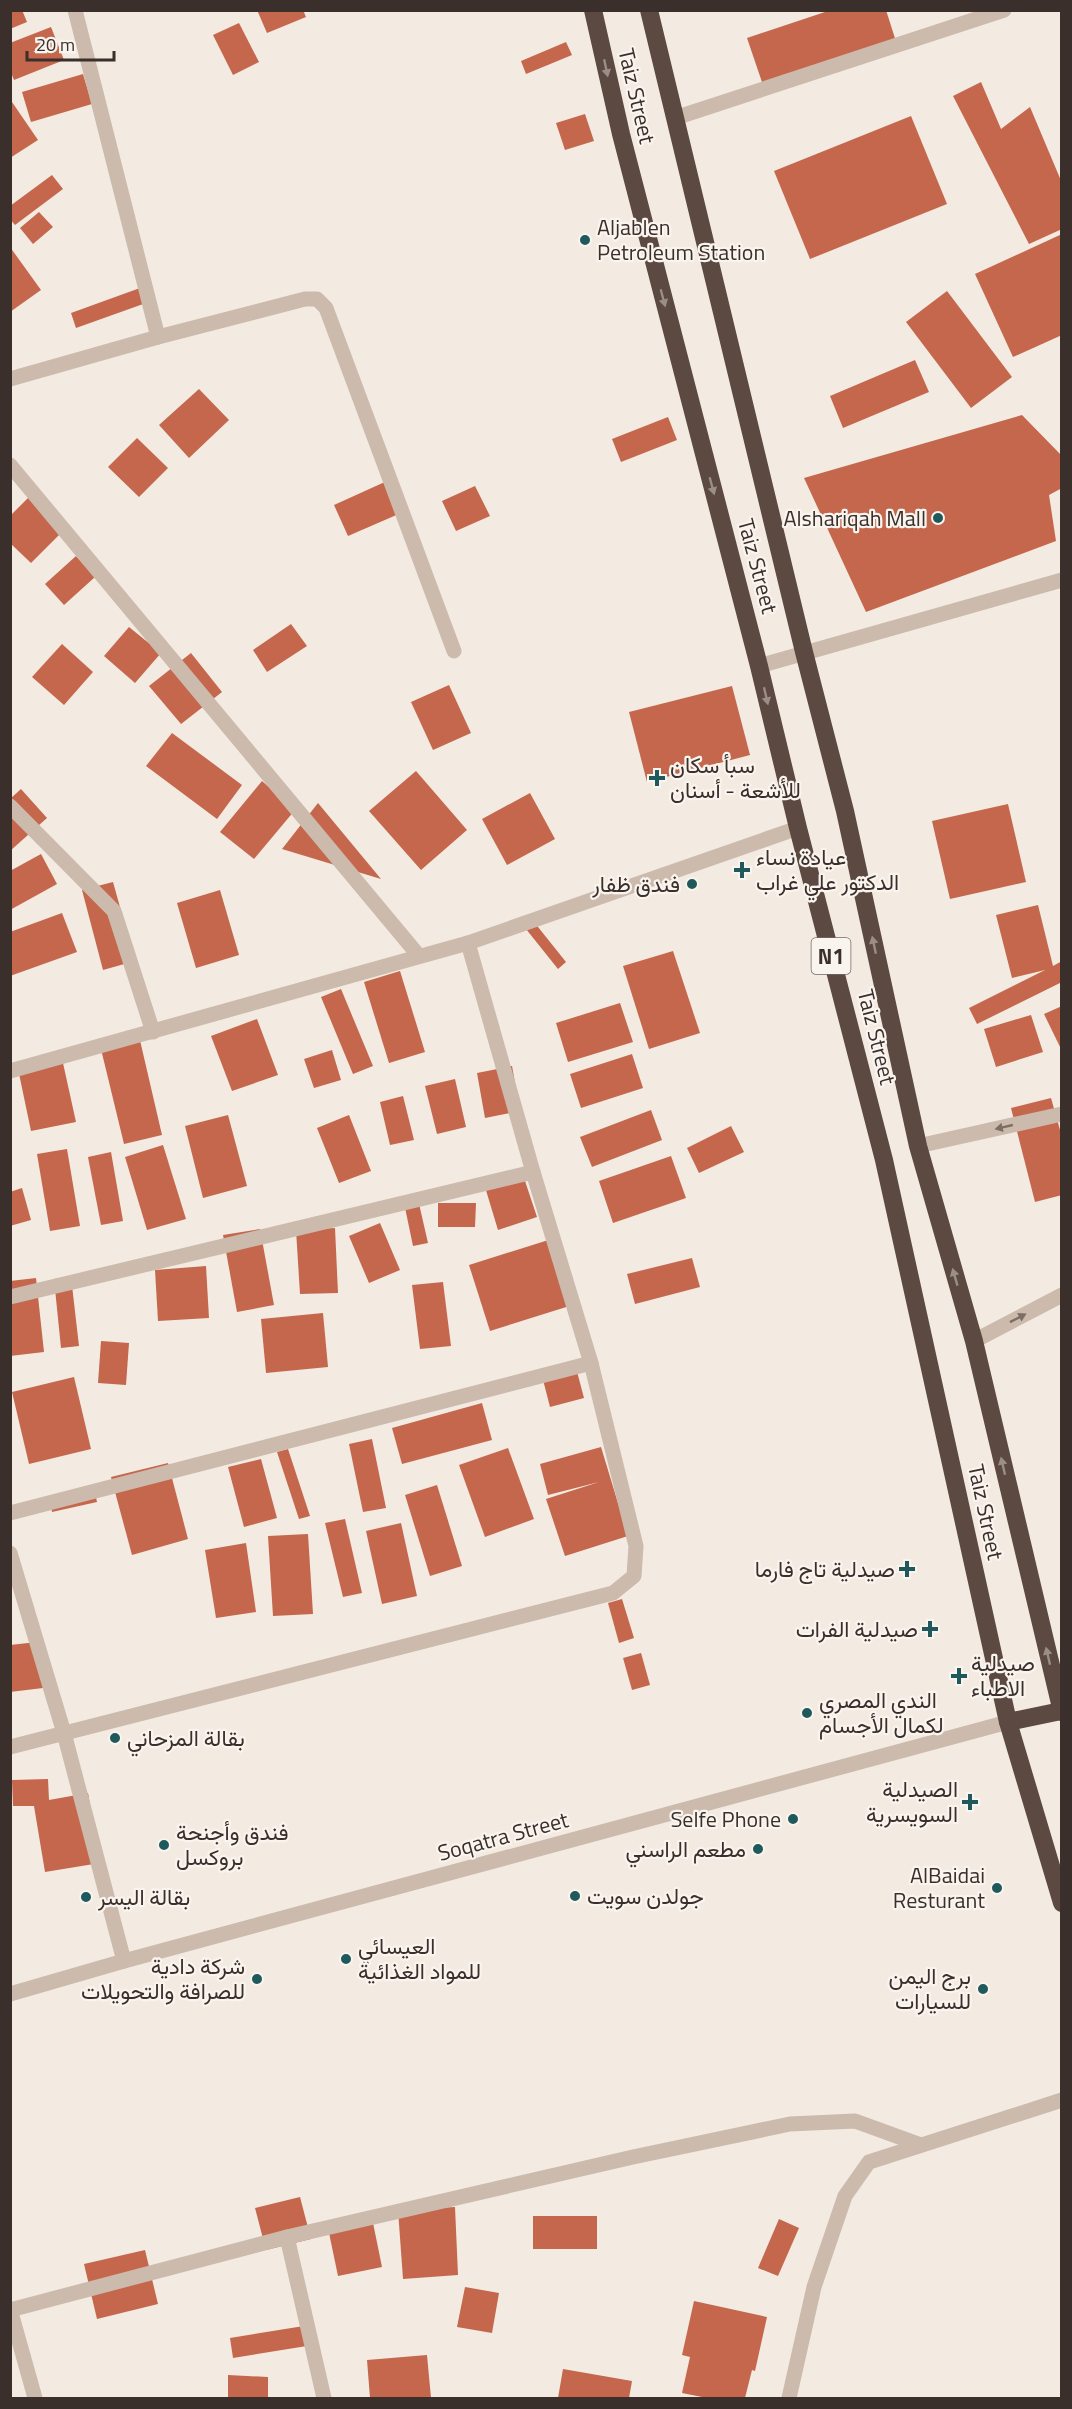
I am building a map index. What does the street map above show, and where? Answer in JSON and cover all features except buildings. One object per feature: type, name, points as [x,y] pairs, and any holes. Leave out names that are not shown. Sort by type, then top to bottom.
[{"type":"highway","name":"Taiz Street","points":[[593,10],[621,134],[884,1160],[1008,1722],[1062,1904]]},
{"type":"highway","name":"Taiz Street","points":[[649,10],[804,652],[845,811],[918,1146],[974,1341],[1061,1712]]},
{"type":"highway","points":[[1008,1722],[1061,1712]]},
{"type":"street","points":[[75,10],[158,337]]},
{"type":"street","points":[[675,118],[1004,10]]},
{"type":"street","points":[[10,379],[158,337],[305,299],[317,299],[326,308],[454,651]]},
{"type":"street","points":[[10,465],[419,956]]},
{"type":"street","points":[[759,666],[1062,580]]},
{"type":"street","points":[[10,806],[114,910],[153,1032]]},
{"type":"street","points":[[10,1071],[468,942],[798,828]]},
{"type":"street","points":[[10,1747],[613,1593],[634,1576],[636,1546],[591,1363],[533,1172],[468,942]]},
{"type":"street","points":[[918,1146],[1062,1114]]},
{"type":"street","points":[[10,1297],[533,1172]]},
{"type":"street","points":[[974,1341],[1062,1295]]},
{"type":"street","points":[[10,1513],[591,1363]]},
{"type":"street","points":[[10,1553],[64,1733],[124,1961]]},
{"type":"street","name":"Soqatra Street","points":[[10,1994],[124,1961],[1008,1722]]},
{"type":"street","points":[[789,2398],[814,2288],[845,2196],[869,2162],[1062,2100]]},
{"type":"street","points":[[35,2398],[11,2310],[287,2237],[633,2157],[790,2124],[855,2121],[921,2145]]},
{"type":"street","points":[[287,2237],[324,2398]]},
{"type":"place","name":"Aljablen Petroleum Station","points":[[585,240]]},
{"type":"place","name":"Alshariqah Mall","points":[[938,518]]},
{"type":"place","name":"سبأ سكان للأشعة - أسنان","points":[[657,778]]},
{"type":"place","name":"عيادة نساء الدكتور علي غراب","points":[[742,870]]},
{"type":"place","name":"فندق ظفار","points":[[692,884]]},
{"type":"place","name":"صيدلية تاج فارما","points":[[907,1569]]},
{"type":"place","name":"صيدلية الفرات","points":[[930,1629]]},
{"type":"place","name":"صيدلية الاطباء","points":[[959,1676]]},
{"type":"place","name":"الندي المصري لكمال الأجسام","points":[[807,1713]]},
{"type":"place","name":"بقالة المزحاني","points":[[115,1738]]},
{"type":"place","name":"الصيدلية السويسرية","points":[[970,1802]]},
{"type":"place","name":"Selfe Phone","points":[[793,1819]]},
{"type":"place","name":"فندق وأجنحة بروكسل","points":[[164,1845]]},
{"type":"place","name":"مطعم الراسني","points":[[758,1849]]},
{"type":"place","name":"AlBaidai Resturant","points":[[997,1888]]},
{"type":"place","name":"جولدن سويت","points":[[575,1896]]},
{"type":"place","name":"بقالة اليسر","points":[[86,1897]]},
{"type":"place","name":"العيسائي للمواد الغذائية","points":[[346,1959]]},
{"type":"place","name":"شركة دادية للصرافة والتحويلات","points":[[257,1979]]},
{"type":"place","name":"برج اليمن للسيارات","points":[[983,1989]]}]
